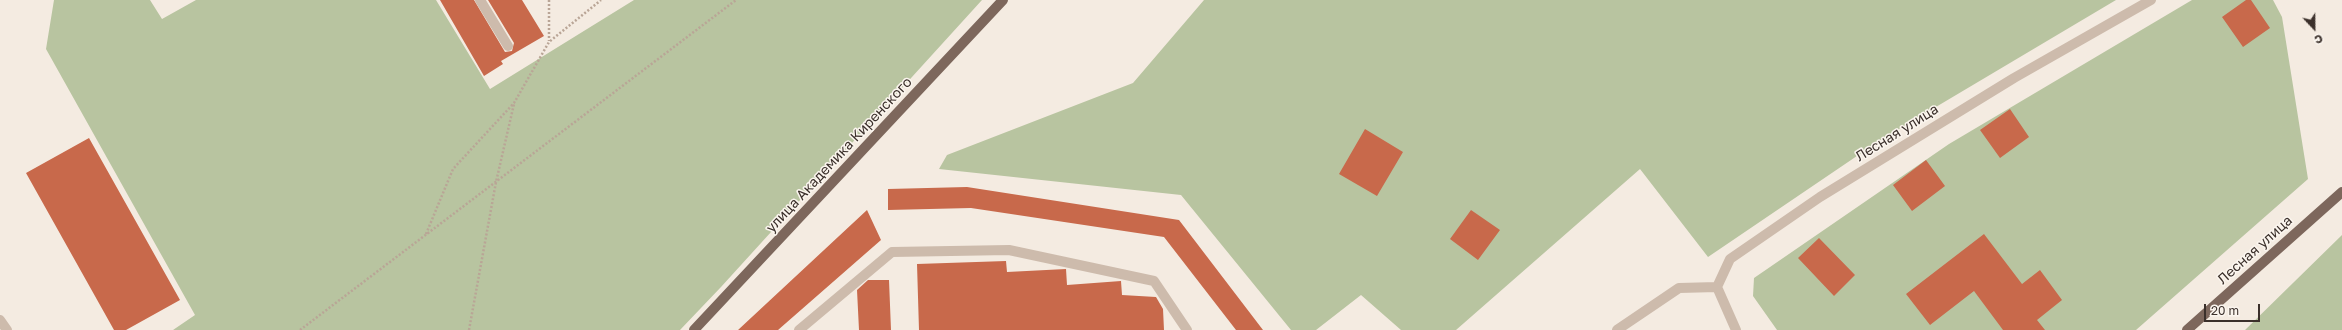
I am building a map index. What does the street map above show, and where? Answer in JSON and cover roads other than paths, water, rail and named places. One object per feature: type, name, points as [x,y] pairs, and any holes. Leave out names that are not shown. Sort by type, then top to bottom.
[{"type":"main road","name":"улица Академика Киренского","points":[[694,330],[1003,0]]},
{"type":"main road","name":"Лесная улица","points":[[2186,330],[2342,192]]},
{"type":"street","points":[[480,0],[508,46]]},
{"type":"street","name":"Лесная улица","points":[[1717,287],[1730,259],[1820,197],[2014,78],[2151,0]]},
{"type":"street","points":[[799,330],[892,252],[1009,250],[1154,281],[1187,330]]},
{"type":"street","points":[[1616,330],[1679,288],[1717,287],[1736,330]]},
{"type":"street","points":[[0,320],[7,330]]}]
